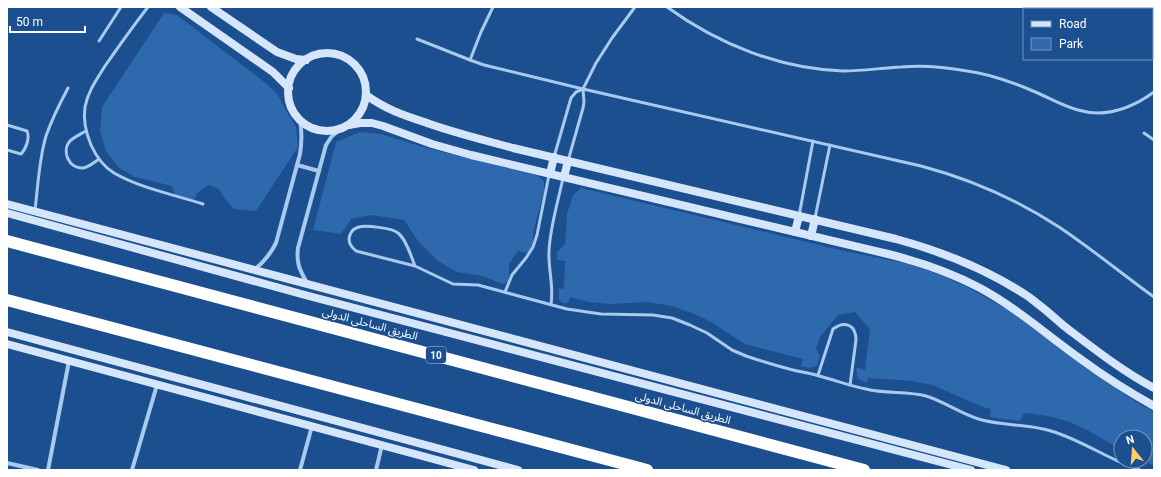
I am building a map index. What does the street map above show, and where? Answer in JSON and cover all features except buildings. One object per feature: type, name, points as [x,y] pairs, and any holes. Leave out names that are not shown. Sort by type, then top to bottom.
[{"type":"highway","name":"الطريق الساحلى الدولى","points":[[7,241],[864,470]]},
{"type":"highway","points":[[7,300],[647,470]]},
{"type":"main road","points":[[180,7],[273,72],[289,88]]},
{"type":"main road","points":[[211,7],[277,52],[296,59],[306,60]]},
{"type":"main road","points":[[324,54],[336,55],[348,60],[362,75],[366,86],[364,104],[356,119],[349,125],[341,129],[324,131],[311,127],[300,120],[295,113],[289,97],[289,88],[294,72],[306,60],[324,54]]},
{"type":"main road","points":[[366,95],[389,110],[474,138],[815,219],[924,246],[952,256],[979,268],[1030,298],[1117,366],[1154,388]]},
{"type":"main road","points":[[349,125],[360,123],[378,124],[432,144],[471,155],[915,261],[938,269],[960,278],[1001,301],[1108,378],[1154,406]]},
{"type":"main road","points":[[550,174],[554,157]]},
{"type":"main road","points":[[564,177],[568,161]]},
{"type":"main road","points":[[7,204],[1006,470]]},
{"type":"main road","points":[[7,213],[305,295],[971,470]]},
{"type":"main road","points":[[795,232],[799,216]]},
{"type":"main road","points":[[811,236],[815,219]]},
{"type":"main road","points":[[7,332],[518,470]]},
{"type":"main road","points":[[7,344],[474,470]]},
{"type":"street","points":[[254,270],[271,254],[276,243],[300,154],[302,143],[300,120]]},
{"type":"street","points":[[307,284],[299,268],[297,259],[298,248],[326,145],[332,136],[341,129]]},
{"type":"street","points":[[297,165],[319,171]]},
{"type":"street","points":[[48,470],[69,361]]},
{"type":"street","points":[[132,470],[157,385]]},
{"type":"street","points":[[300,470],[312,426]]},
{"type":"street","points":[[376,470],[382,446]]},
{"type":"street","points":[[7,463],[38,470]]},
{"type":"lane","points":[[98,41],[121,7]]},
{"type":"lane","points":[[148,7],[117,48],[88,94],[84,116],[86,131],[94,152],[112,172],[139,184],[203,204]]},
{"type":"lane","points":[[470,60],[480,32],[493,7]]},
{"type":"lane","points":[[568,161],[583,108],[583,89],[596,63],[635,7]]},
{"type":"lane","points":[[667,7],[693,25],[732,45],[758,55],[807,67],[843,71],[923,66],[968,71],[991,76],[1012,83],[1079,111],[1096,113],[1114,112],[1131,106],[1154,92]]},
{"type":"lane","points":[[417,39],[484,65],[942,172],[982,186],[1028,208],[1059,227],[1154,297]]},
{"type":"lane","points":[[34,212],[46,137],[68,88]]},
{"type":"lane","points":[[554,157],[571,98],[576,92],[583,89]]},
{"type":"lane","points":[[7,125],[27,130],[29,135],[24,150],[20,154],[7,150]]},
{"type":"lane","points":[[86,131],[70,141],[66,155],[69,161],[78,168],[85,168],[99,159]]},
{"type":"lane","points":[[1144,133],[1154,140]]},
{"type":"lane","points":[[799,216],[813,141]]},
{"type":"lane","points":[[815,219],[830,145]]},
{"type":"lane","points":[[505,292],[512,275],[526,258],[535,241],[550,174]]},
{"type":"lane","points":[[551,304],[552,287],[549,265],[550,238],[564,177]]},
{"type":"lane","points":[[415,266],[403,238],[393,230],[364,226],[353,230],[350,235],[349,242],[356,251],[415,266],[453,284],[478,285],[567,309],[589,313],[653,315],[672,318],[706,333],[732,350],[769,364],[878,391],[926,396],[938,400],[964,414],[997,424],[1032,426],[1050,430],[1067,436],[1114,460],[1140,470]]},
{"type":"lane","points":[[818,375],[833,330],[843,324],[849,325],[854,329],[856,334],[850,385]]},
{"type":"green space","points":[[164,13],[177,15],[277,93],[296,127],[298,147],[256,211],[234,209],[219,189],[209,185],[197,193],[194,201],[175,195],[172,186],[135,177],[118,167],[106,151],[100,131],[102,107]]},
{"type":"green space","points":[[360,132],[381,134],[423,147],[536,175],[544,181],[544,192],[533,232],[533,246],[527,253],[518,251],[509,264],[508,282],[502,284],[483,276],[457,272],[438,261],[418,241],[404,220],[371,215],[351,219],[341,234],[313,230],[336,142]]},
{"type":"green space","points":[[581,188],[844,251],[909,264],[943,276],[967,287],[1010,311],[1084,367],[1141,405],[1154,411],[1154,465],[1153,429],[1113,429],[1113,445],[1070,422],[1044,415],[1024,413],[1020,421],[990,417],[991,409],[932,385],[912,381],[869,378],[866,383],[858,379],[856,370],[857,367],[865,370],[870,329],[855,312],[838,315],[820,337],[816,349],[820,356],[817,366],[810,368],[801,366],[803,359],[745,344],[711,322],[672,306],[647,302],[609,304],[589,302],[570,297],[568,303],[563,303],[559,300],[559,288],[564,289],[565,261],[557,260],[557,252],[565,244],[567,214],[573,195]]},
{"type":"shaded area","points":[[1053,7],[1130,7],[1130,8]]}]
